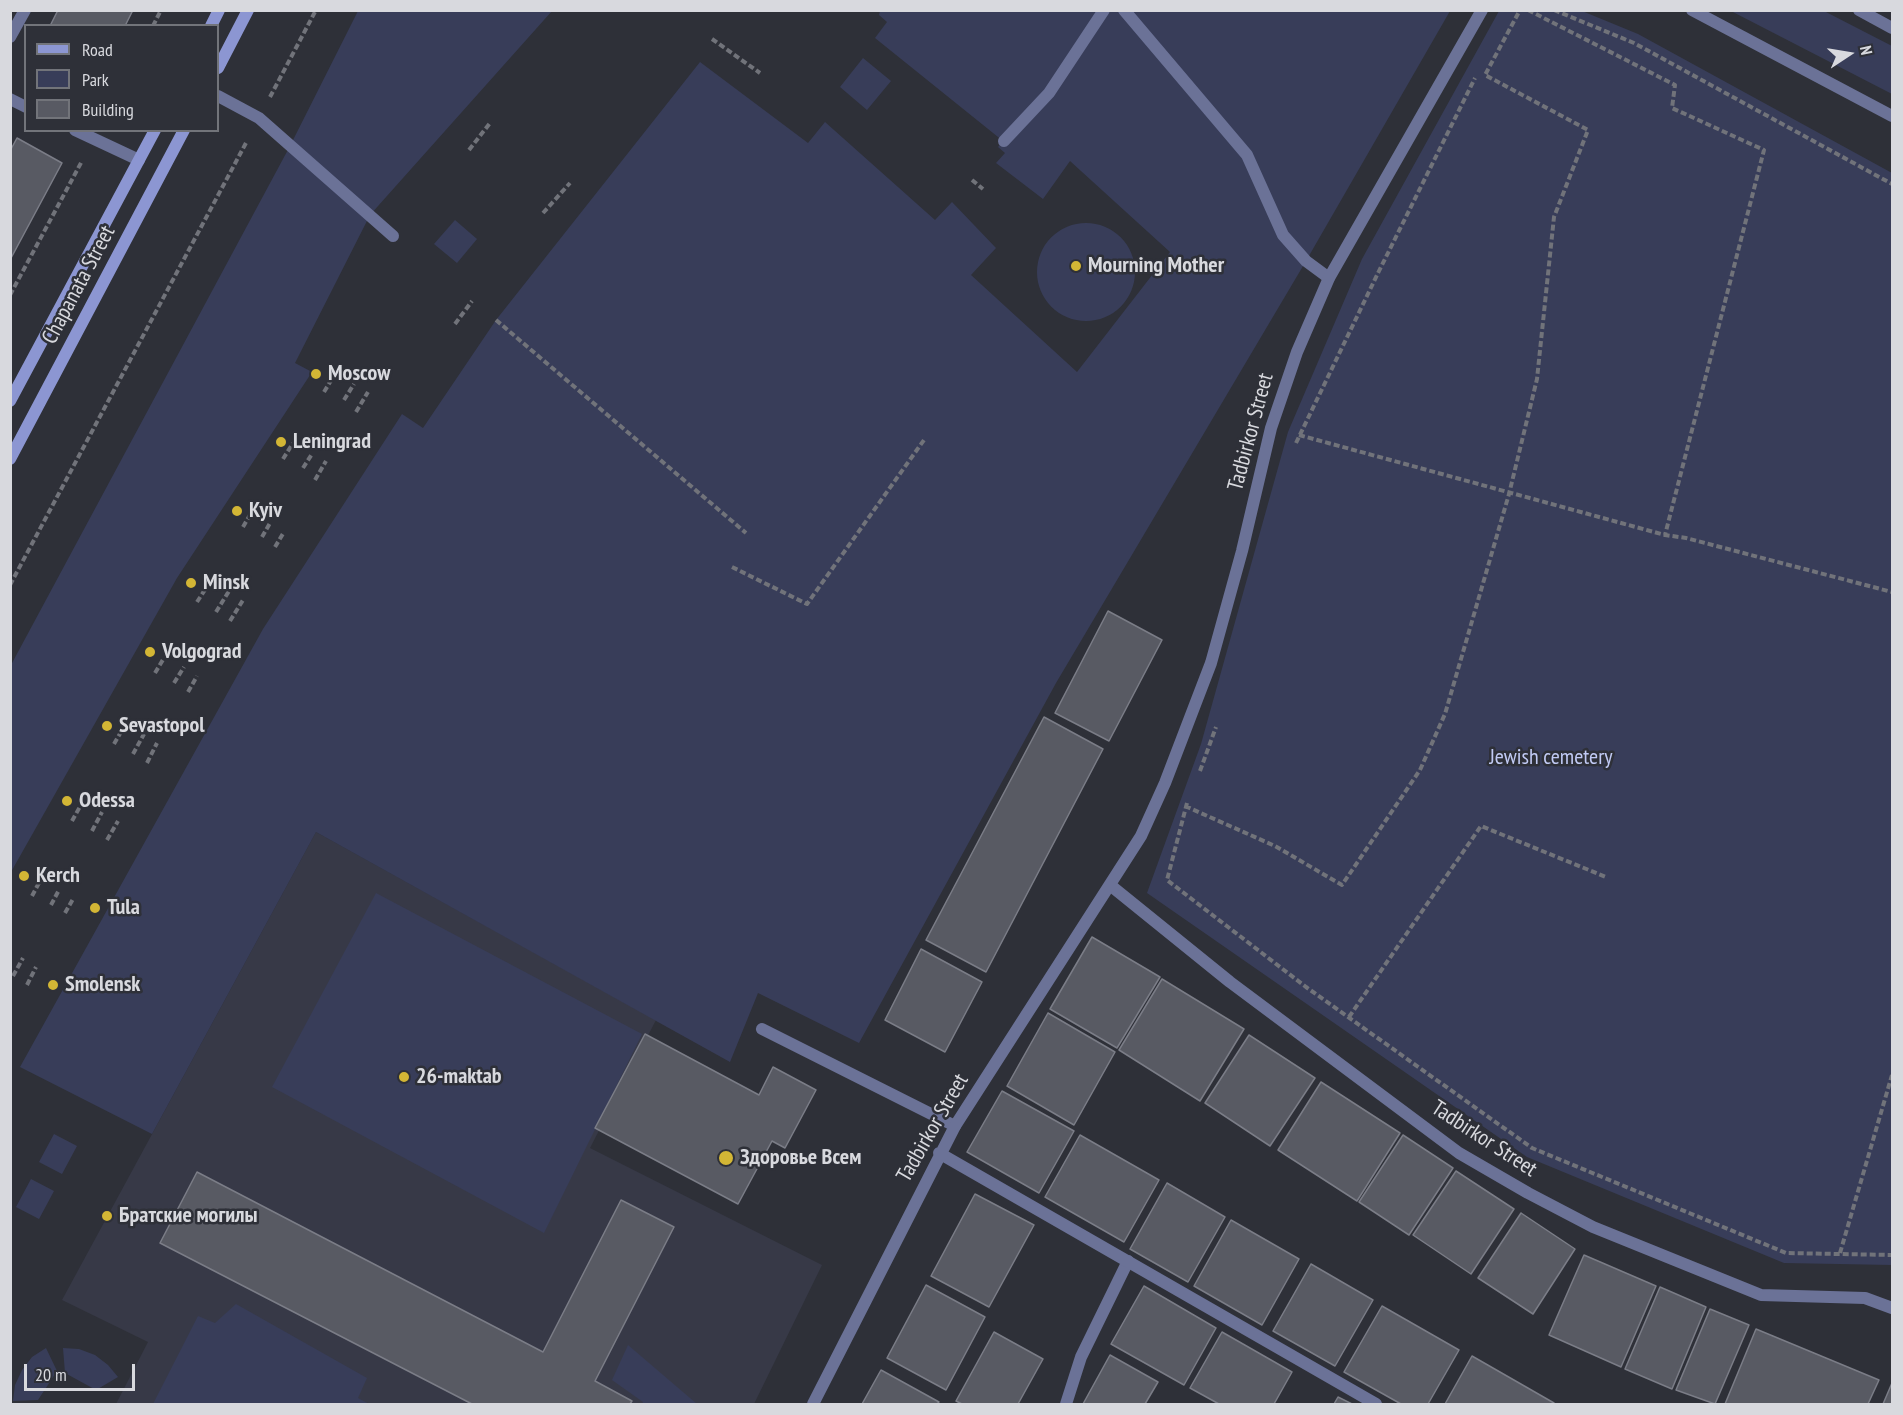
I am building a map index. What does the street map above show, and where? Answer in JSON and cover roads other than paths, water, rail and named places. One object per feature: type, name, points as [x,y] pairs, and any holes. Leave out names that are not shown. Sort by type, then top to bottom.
[{"type":"main road","points":[[212,24],[219,10]]},
{"type":"main road","points":[[219,66],[248,10]]},
{"type":"main road","name":"Chapanata Street","points":[[10,401],[154,132]]},
{"type":"main road","name":"Chapanata Street","points":[[10,459],[183,132]]},
{"type":"street","points":[[10,37],[24,10]]},
{"type":"street","points":[[1004,141],[1049,93],[1104,10]]},
{"type":"street","points":[[1124,10],[1247,156],[1283,235],[1306,261],[1329,278]]},
{"type":"street","name":"Tadbirkor Street","points":[[813,1404],[955,1125],[1141,836],[1166,783],[1204,683],[1227,608],[1271,428],[1297,352],[1329,278],[1482,10]]},
{"type":"street","points":[[1692,10],[1893,116]]},
{"type":"street","points":[[1859,10],[1893,28]]},
{"type":"street","points":[[219,97],[260,118],[393,236]]},
{"type":"street","points":[[10,99],[24,106]]},
{"type":"street","points":[[79,132],[140,160]]},
{"type":"street","name":"Tadbirkor Street","points":[[1110,885],[1230,982],[1459,1153],[1528,1193],[1593,1227],[1761,1295],[1865,1298],[1893,1308]]},
{"type":"street","points":[[762,1029],[955,1125]]},
{"type":"street","points":[[939,1153],[1240,1328],[1376,1404]]},
{"type":"street","points":[[1066,1404],[1081,1357],[1128,1262]]},
{"type":"place","name":"Mourning Mother","points":[[1076,266]]},
{"type":"place","name":"Moscow","points":[[316,374]]},
{"type":"place","name":"Leningrad","points":[[281,442]]},
{"type":"place","name":"Kyiv","points":[[237,511]]},
{"type":"place","name":"Minsk","points":[[191,583]]},
{"type":"place","name":"Volgograd","points":[[150,652]]},
{"type":"place","name":"Sevastopol","points":[[107,726]]},
{"type":"place","name":"Odessa","points":[[67,801]]},
{"type":"place","name":"Kerch","points":[[24,876]]},
{"type":"place","name":"Tula","points":[[95,908]]},
{"type":"place","name":"Smolensk","points":[[53,985]]},
{"type":"place","name":"26-maktab","points":[[404,1077]]},
{"type":"place","name":"Здоровье Всем","points":[[726,1158]]},
{"type":"place","name":"Братские могилы","points":[[107,1216]]},
{"type":"park label","name":"Jewish cemetery","points":[[1551,758]]}]
